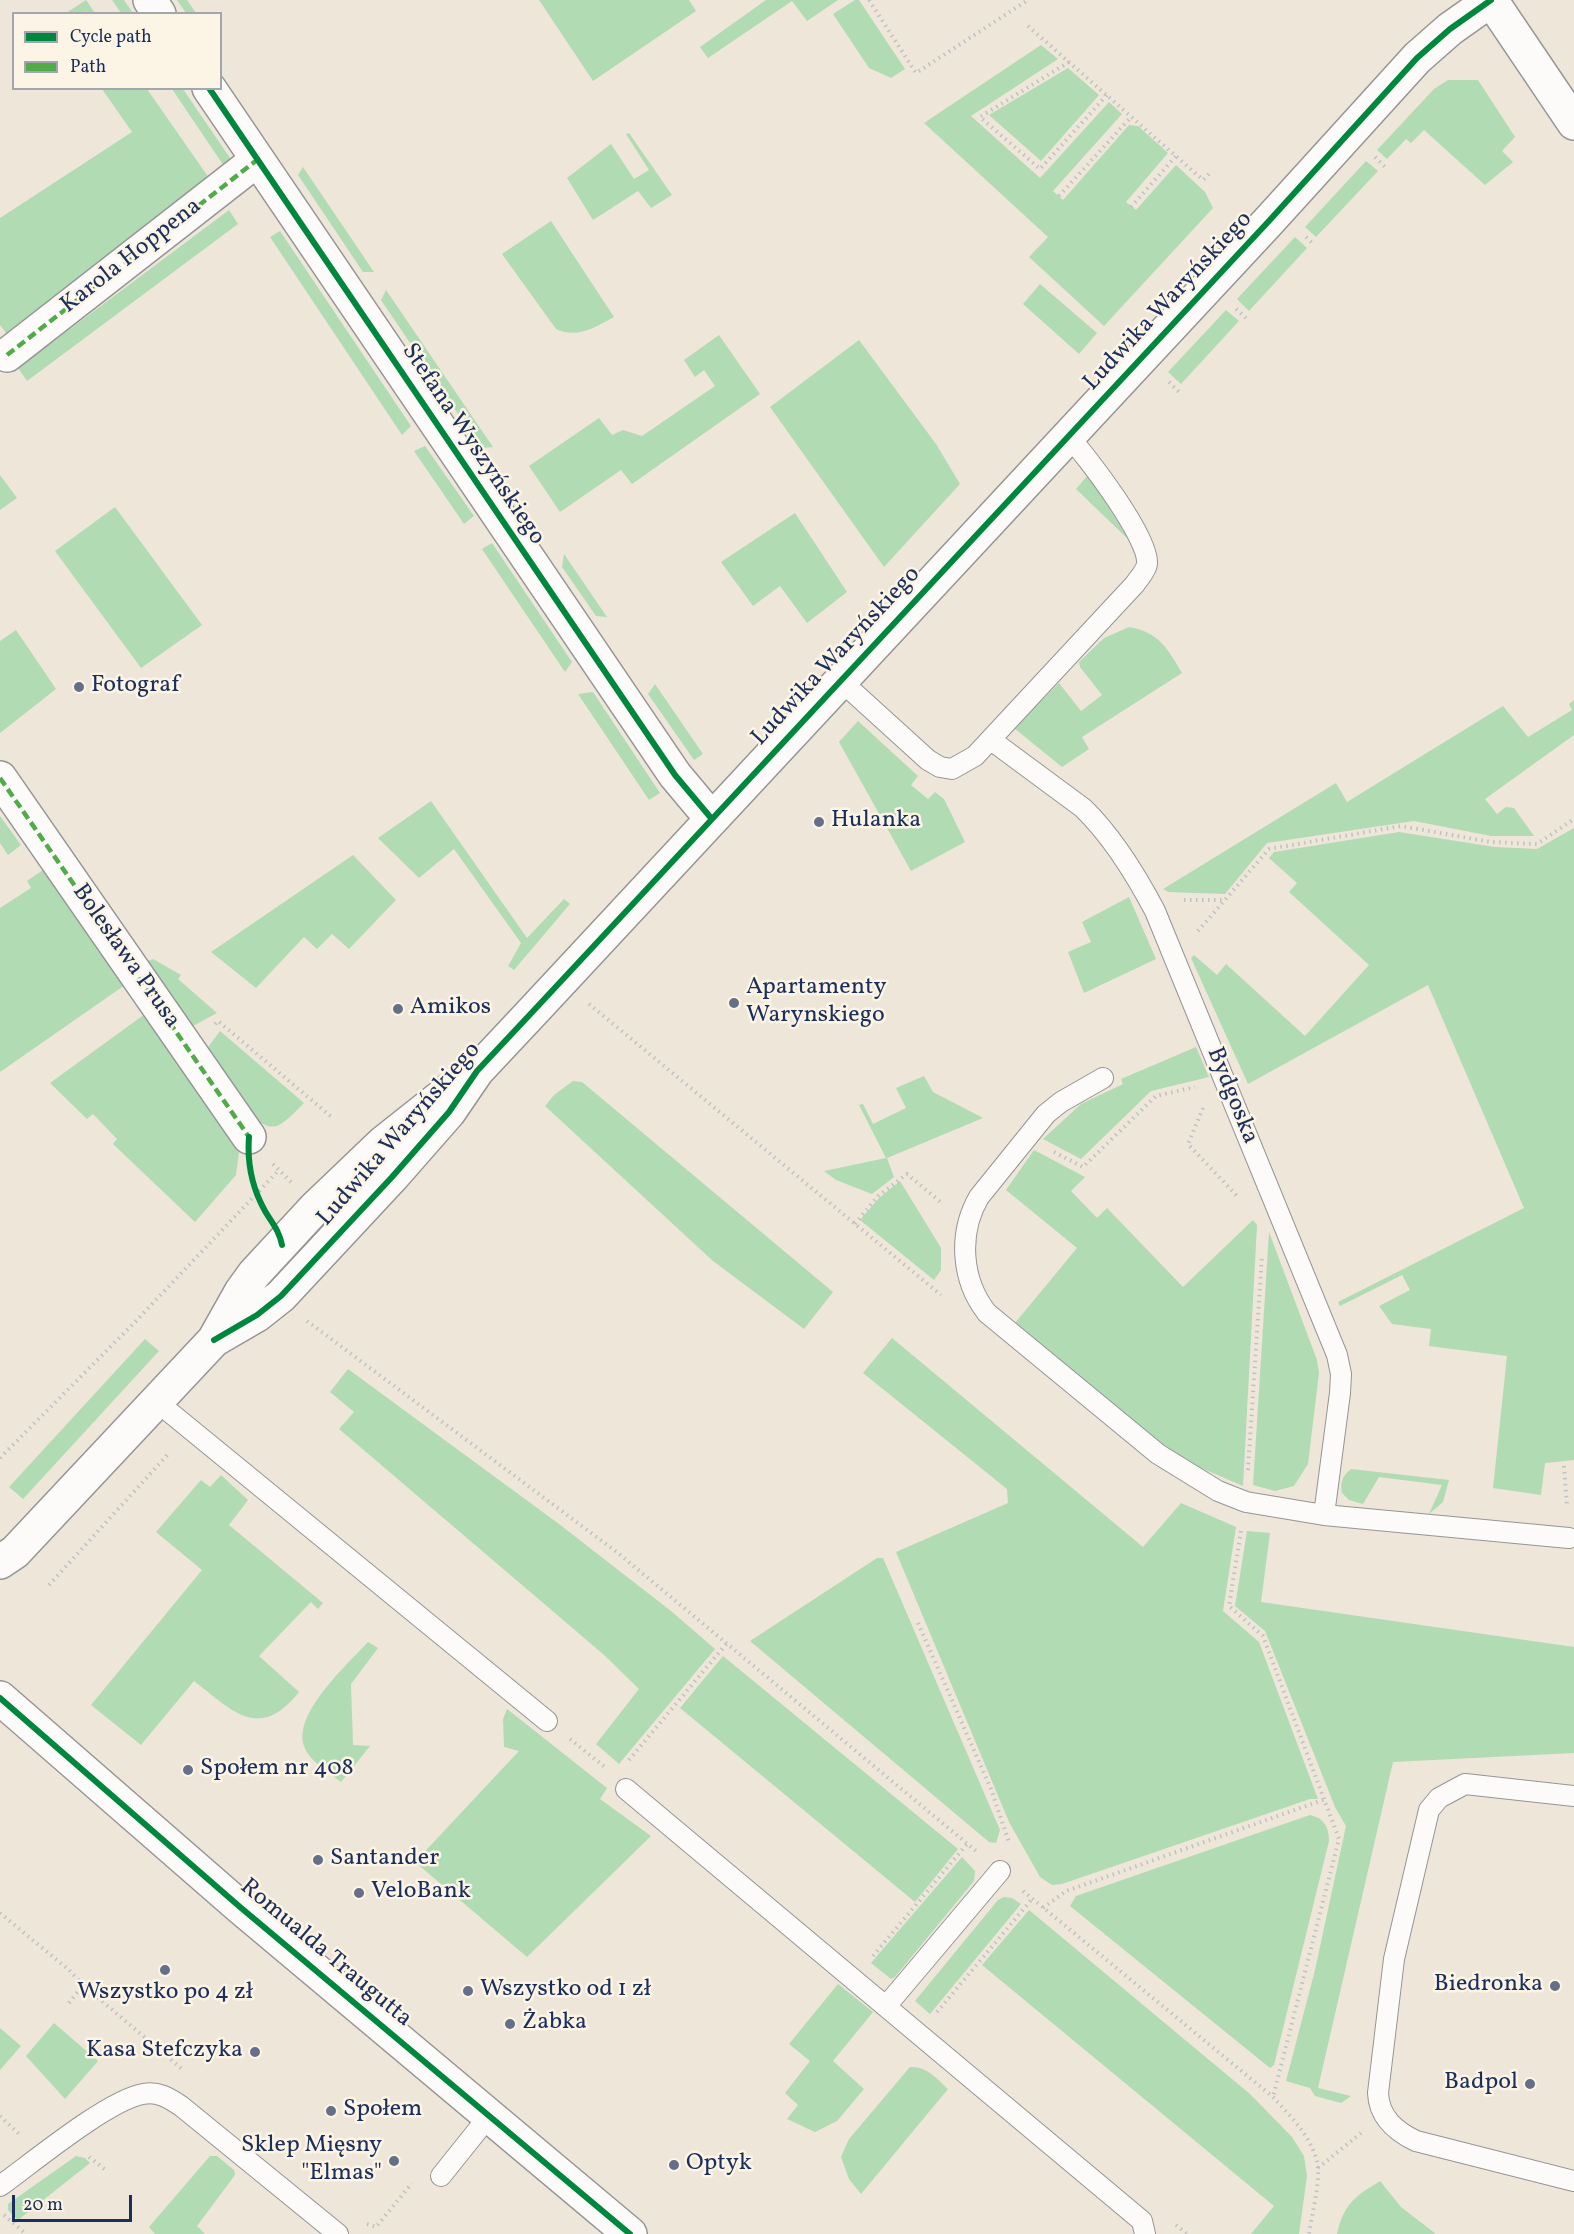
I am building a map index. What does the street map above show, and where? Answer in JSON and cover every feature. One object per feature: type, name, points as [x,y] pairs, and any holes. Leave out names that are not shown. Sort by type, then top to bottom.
[{"type":"street","points":[[1491,0],[1574,123]]},
{"type":"street","name":"Ludwika Waryńskiego","points":[[214,1340],[257,1315],[281,1296],[429,1134],[477,1071],[1418,58],[1450,28],[1491,0]]},
{"type":"street","name":"Stefana Wyszyńskiego","points":[[210,90],[675,775],[711,818]]},
{"type":"street","name":"Karola Hoppena","points":[[7,355],[257,160]]},
{"type":"street","name":"Bolesława Prusa","points":[[0,778],[249,1137]]},
{"type":"street","name":"Ludwika Waryńskiego","points":[[5,1564],[214,1340],[241,1292],[338,1184],[383,1143],[447,1091],[477,1071]]},
{"type":"street","name":"Romualda Traugutta","points":[[5,1699],[240,1907],[630,2234]]},
{"type":"lane","points":[[841,681],[928,760],[940,767],[952,769],[962,765],[991,740],[1135,584],[1147,566],[1144,545],[1089,459],[1068,436]]},
{"type":"lane","name":"Bydgoska","points":[[991,740],[1090,814],[1144,890],[1219,1082],[1337,1355],[1341,1374],[1340,1393],[1324,1515]]},
{"type":"lane","points":[[1102,1078],[1061,1102],[1046,1114],[979,1197],[968,1224],[966,1263],[975,1298],[987,1313],[1178,1468],[1218,1491],[1246,1502],[1324,1515],[1569,1538]]},
{"type":"lane","points":[[156,1401],[547,1721]]},
{"type":"lane","points":[[1574,1796],[1465,1784],[1446,1793],[1429,1810],[1394,1959],[1378,2093],[1378,2105],[1402,2135],[1416,2141],[1574,2181]]},
{"type":"lane","points":[[626,1789],[887,2005],[1142,2221],[1145,2234]]},
{"type":"lane","points":[[887,2005],[1000,1871]]},
{"type":"lane","points":[[0,2186],[104,2112],[124,2100],[154,2093],[181,2106],[338,2234]]},
{"type":"lane","points":[[441,2176],[489,2116]]},
{"type":"path","points":[[869,0],[916,73],[1028,0]]},
{"type":"path","points":[[1028,26],[1203,180],[1212,171]]},
{"type":"path","points":[[1069,62],[980,117],[1040,169],[1107,95]]},
{"type":"path","points":[[1059,196],[1131,117]]},
{"type":"path","points":[[1131,207],[1176,156]]},
{"type":"path","points":[[1190,939],[1269,849],[1401,826],[1491,842],[1537,844],[1574,819]]},
{"type":"path","points":[[1173,900],[1226,900]]},
{"type":"path","points":[[584,1000],[911,1270]]},
{"type":"path","points":[[188,1047],[218,1021],[334,1119]]},
{"type":"path","points":[[1026,1137],[1083,1167],[1156,1096],[1219,1082]]},
{"type":"path","points":[[1219,1082],[1188,1144],[1241,1200]]},
{"type":"path","points":[[249,1137],[249,1167],[257,1193],[279,1231],[282,1245]]},
{"type":"path","points":[[0,1458],[136,1321],[279,1170]]},
{"type":"path","points":[[855,1224],[878,1196],[907,1174],[968,1224]]},
{"type":"path","points":[[1262,1247],[1246,1502],[1228,1606],[1263,1636],[1326,1799],[1339,1839],[1273,2097]]},
{"type":"path","points":[[299,1315],[618,1553],[686,1608]]},
{"type":"path","points":[[49,1585],[190,1429]]},
{"type":"path","points":[[1564,1466],[1569,1538]]},
{"type":"path","points":[[918,1623],[991,1789],[1009,1843]]},
{"type":"path","points":[[623,1768],[727,1643]]},
{"type":"path","points":[[587,1752],[608,1771]]},
{"type":"path","points":[[1043,1908],[1066,1891],[1326,1799]]},
{"type":"path","points":[[871,1958],[967,1844]]},
{"type":"path","points":[[936,2013],[1032,1899]]},
{"type":"path","points":[[0,1913],[190,2075]]},
{"type":"path","points":[[69,2003],[83,1985]]},
{"type":"path","points":[[1309,2234],[1318,2168],[1384,2114]]},
{"type":"path","points":[[88,2156],[106,2171]]},
{"type":"path","points":[[359,2217],[372,2228],[376,2227],[420,2174]]},
{"type":"path","points":[[0,2212],[26,2234]]},
{"type":"green space","points":[[86,0],[94,12],[68,12]]},
{"type":"green space","points":[[112,0],[124,0],[132,12],[120,12]]},
{"type":"green space","points":[[177,0],[187,0],[195,12],[185,12]]},
{"type":"green space","points":[[539,0],[689,0],[696,11],[593,81]]},
{"type":"green space","points":[[766,0],[838,0],[807,21],[792,1],[708,58],[700,47]]},
{"type":"green space","points":[[855,0],[859,0],[905,69],[891,78],[869,68],[833,14]]},
{"type":"green space","points":[[1041,45],[1058,59],[971,116],[1040,178],[1109,102],[1122,114],[1053,191],[1063,200],[1129,125],[1138,126],[1168,153],[1126,202],[1136,210],[1176,165],[1205,192],[1213,208],[1104,326],[1029,257],[1048,237],[924,123]]},
{"type":"green space","points":[[1068,68],[1099,95],[1041,161],[989,115]]},
{"type":"green space","points":[[1448,80],[1478,80],[1515,137],[1502,151],[1513,162],[1485,185],[1424,130],[1411,143],[1406,139],[1387,159],[1377,150],[1434,89]]},
{"type":"green space","points":[[103,90],[148,90],[209,178],[9,337],[0,325],[0,218],[132,132]]},
{"type":"green space","points":[[173,90],[184,90],[230,158],[226,169]]},
{"type":"green space","points":[[629,133],[672,195],[651,208],[638,191],[593,220],[567,178],[611,144],[634,179],[649,170],[626,134]]},
{"type":"green space","points":[[1366,161],[1378,171],[1316,237],[1305,227]]},
{"type":"green space","points":[[303,167],[374,272],[363,272],[298,175]]},
{"type":"green space","points":[[229,210],[238,224],[27,381],[18,368]]},
{"type":"green space","points":[[551,221],[614,317],[579,332],[564,332],[556,329],[502,254]]},
{"type":"green space","points":[[280,231],[411,426],[402,435],[270,237]]},
{"type":"green space","points":[[1295,237],[1307,248],[1249,311],[1237,299]]},
{"type":"green space","points":[[1040,284],[1097,333],[1079,354],[1023,304]]},
{"type":"green space","points":[[386,290],[493,447],[481,448],[381,300]]},
{"type":"green space","points":[[1226,310],[1239,321],[1181,384],[1168,372]]},
{"type":"green space","points":[[719,335],[760,394],[632,484],[621,470],[560,512],[529,466],[599,418],[612,435],[623,430],[642,436],[715,386],[704,370],[695,377],[684,360]]},
{"type":"green space","points":[[859,340],[936,444],[960,484],[884,567],[770,407]]},
{"type":"green space","points":[[425,446],[474,516],[464,524],[414,451]]},
{"type":"green space","points":[[0,475],[17,498],[0,510]]},
{"type":"green space","points":[[1088,475],[1090,477],[1130,541],[1076,489]]},
{"type":"green space","points":[[115,507],[202,625],[141,668],[55,551]]},
{"type":"green space","points":[[795,513],[847,592],[807,623],[780,586],[753,606],[721,562]]},
{"type":"green space","points":[[492,543],[572,662],[565,672],[482,549]]},
{"type":"green space","points":[[564,554],[607,617],[596,616],[562,567]]},
{"type":"green space","points":[[1129,627],[1148,633],[1162,643],[1182,673],[1082,737],[1089,749],[1062,767],[1014,728],[1059,683],[1081,711],[1102,695],[1080,667],[1079,662],[1104,638]]},
{"type":"green space","points":[[16,630],[56,689],[0,733],[0,641]]},
{"type":"green space","points":[[655,684],[703,754],[694,760],[648,694]]},
{"type":"green space","points":[[593,692],[660,793],[649,800],[578,694]]},
{"type":"green space","points":[[1574,700],[1574,735],[1485,799],[1497,814],[1506,807],[1514,808],[1534,836],[1491,836],[1414,821],[1267,843],[1225,894],[1168,892],[1163,889],[1336,783],[1347,802],[1503,706],[1528,737],[1572,710],[1569,704]]},
{"type":"green space","points":[[858,721],[918,776],[911,785],[928,799],[935,792],[944,799],[965,842],[911,871],[839,742]]},
{"type":"green space","points":[[431,801],[527,938],[564,899],[570,904],[514,970],[508,966],[521,943],[454,849],[419,878],[378,838]]},
{"type":"green space","points":[[0,816],[21,845],[8,855],[0,843]]},
{"type":"green space","points":[[1574,828],[1574,1460],[1545,1463],[1541,1495],[1493,1488],[1507,1356],[1429,1346],[1431,1329],[1392,1324],[1379,1306],[1410,1290],[1402,1275],[1340,1306],[1338,1302],[1524,1208],[1428,985],[1248,1084],[1191,958],[1194,955],[1217,975],[1226,964],[1305,1036],[1369,965],[1289,892],[1297,883],[1269,858],[1274,852],[1399,832],[1495,847],[1537,849]]},
{"type":"green space","points":[[353,855],[396,900],[349,949],[332,934],[317,949],[304,937],[256,988],[211,952]]},
{"type":"green space","points":[[43,870],[125,985],[0,1072],[0,908],[31,888],[27,881]]},
{"type":"green space","points":[[1129,897],[1156,959],[1084,993],[1068,952],[1091,942],[1082,922]]},
{"type":"green space","points":[[153,959],[181,975],[178,979],[217,1013],[193,1026],[148,968],[148,961]]},
{"type":"green space","points":[[145,1014],[239,1152],[236,1175],[195,1222],[113,1144],[117,1139],[93,1114],[87,1119],[50,1083]]},
{"type":"green space","points":[[220,1031],[304,1103],[279,1125],[269,1126],[248,1112],[206,1050]]},
{"type":"green space","points":[[1196,1047],[1209,1077],[1151,1091],[1081,1159],[1043,1139],[1081,1104],[1123,1084],[1121,1079]]},
{"type":"green space","points":[[924,1076],[933,1092],[983,1118],[887,1158],[894,1177],[872,1194],[836,1180],[824,1171],[886,1158],[859,1105],[863,1104],[873,1124],[906,1108],[896,1088]]},
{"type":"green space","points":[[573,1081],[582,1082],[833,1292],[804,1329],[713,1261],[545,1106],[554,1095]]},
{"type":"green space","points":[[1034,1150],[1085,1177],[1071,1191],[1097,1218],[1107,1208],[1183,1287],[1253,1220],[1257,1225],[1243,1486],[1194,1465],[1158,1441],[1015,1323],[1077,1248],[1006,1190]]},
{"type":"green space","points":[[900,1181],[941,1248],[941,1270],[934,1280],[860,1220],[879,1198]]},
{"type":"green space","points":[[1269,1232],[1317,1360],[1319,1373],[1308,1464],[1294,1486],[1275,1491],[1253,1485]]},
{"type":"green space","points":[[892,1338],[1143,1547],[1181,1503],[1236,1527],[1223,1611],[1259,1642],[1318,1799],[1310,1799],[1062,1884],[1052,1885],[1040,1877],[1009,1822],[896,1552],[1008,1503],[1007,1489],[863,1373]]},
{"type":"green space","points":[[145,1339],[159,1351],[23,1499],[9,1487]]},
{"type":"green space","points":[[348,1369],[559,1524],[671,1611],[715,1649],[619,1764],[596,1744],[639,1689],[603,1654],[339,1429],[354,1412],[330,1392]]},
{"type":"green space","points":[[1351,1469],[1449,1480],[1443,1502],[1429,1514],[1442,1485],[1379,1477],[1363,1504],[1349,1500],[1342,1493],[1342,1480]]},
{"type":"green space","points":[[221,1475],[248,1500],[229,1525],[323,1603],[318,1609],[311,1602],[259,1656],[299,1692],[285,1707],[271,1716],[258,1718],[234,1711],[194,1681],[141,1745],[91,1705],[202,1570],[156,1532],[201,1480],[210,1487]]},
{"type":"green space","points":[[1247,1531],[1270,1533],[1261,1602],[1574,1647],[1574,1753],[1393,1762],[1318,2088],[1351,2096],[1341,2103],[1315,2096],[1310,2088],[1286,2081],[1315,1970],[1346,1826],[1335,1807],[1265,1631],[1235,1606]]},
{"type":"green space","points":[[877,1558],[883,1558],[1000,1830],[996,1843],[989,1842],[750,1641]]},
{"type":"green space","points":[[368,1642],[378,1648],[351,1684],[353,1745],[370,1746],[341,1782],[310,1757],[304,1746],[303,1733],[306,1719],[324,1690]]},
{"type":"green space","points":[[723,1656],[958,1849],[915,1902],[680,1708]]},
{"type":"green space","points":[[507,1709],[607,1788],[600,1799],[651,1836],[527,1957],[415,1862],[519,1751],[504,1747],[503,1719]]},
{"type":"green space","points":[[1310,1815],[1319,1818],[1325,1824],[1329,1841],[1274,2065],[1270,2068],[1070,1906],[1076,1896]]},
{"type":"green space","points":[[962,1857],[975,1871],[974,1881],[891,1979],[871,1963]]},
{"type":"green space","points":[[1004,1897],[1012,1898],[1021,1904],[930,2014],[915,2001],[998,1900]]},
{"type":"green space","points":[[1029,1910],[1250,2094],[1292,2137],[1304,2156],[1307,2176],[1299,2234],[1251,2234],[1274,2206],[982,1965]]},
{"type":"green space","points":[[838,1984],[873,2012],[833,2061],[864,2089],[837,2121],[815,2132],[787,2119],[798,2105],[785,2093],[810,2061],[789,2044]]},
{"type":"green space","points":[[54,2023],[98,2061],[65,2099],[26,2056]]},
{"type":"green space","points":[[0,2028],[21,2046],[0,2070]]},
{"type":"green space","points":[[910,2067],[927,2071],[948,2089],[861,2194],[849,2179],[841,2157],[849,2139]]},
{"type":"green space","points":[[76,2156],[85,2158],[90,2163],[18,2220],[8,2210],[8,2204]]},
{"type":"green space","points":[[210,2156],[217,2156],[234,2170],[235,2175],[197,2226],[205,2234],[155,2234],[149,2227]]},
{"type":"green space","points":[[1380,2181],[1401,2207],[1436,2234],[1337,2234],[1343,2215],[1351,2202]]},
{"type":"marked path","points":[[7,355],[257,160]]},
{"type":"marked path","points":[[0,778],[249,1137]]},
{"type":"cycle path","points":[[214,1340],[257,1315],[281,1296],[449,1112],[477,1071],[1268,222],[1417,58],[1450,29],[1491,0]]},
{"type":"cycle path","points":[[210,90],[675,775],[711,818]]},
{"type":"cycle path","points":[[249,1137],[250,1166],[254,1184],[260,1202],[277,1231],[282,1245]]},
{"type":"cycle path","points":[[0,1698],[240,1907],[630,2234]]},
{"type":"place","name":"Fotograf","points":[[79,687]]},
{"type":"place","name":"Hulanka","points":[[819,822]]},
{"type":"place","name":"Apartamenty Warynskiego","points":[[734,1003]]},
{"type":"place","name":"Amikos","points":[[398,1009]]},
{"type":"place","name":"Społem nr 408","points":[[188,1770]]},
{"type":"place","name":"Santander","points":[[318,1860]]},
{"type":"place","name":"VeloBank","points":[[359,1893]]},
{"type":"place","name":"Wszystko po 4 zł","points":[[165,1970]]},
{"type":"place","name":"Biedronka","points":[[1555,1986]]},
{"type":"place","name":"Wszystko od 1 zł","points":[[468,1991]]},
{"type":"place","name":"Żabka","points":[[510,2024]]},
{"type":"place","name":"Kasa Stefczyka","points":[[255,2052]]},
{"type":"place","name":"Badpol","points":[[1530,2084]]},
{"type":"place","name":"Społem","points":[[331,2111]]},
{"type":"place","name":"Sklep Mięsny \"Elmas\"","points":[[394,2161]]},
{"type":"place","name":"Optyk","points":[[674,2165]]}]
